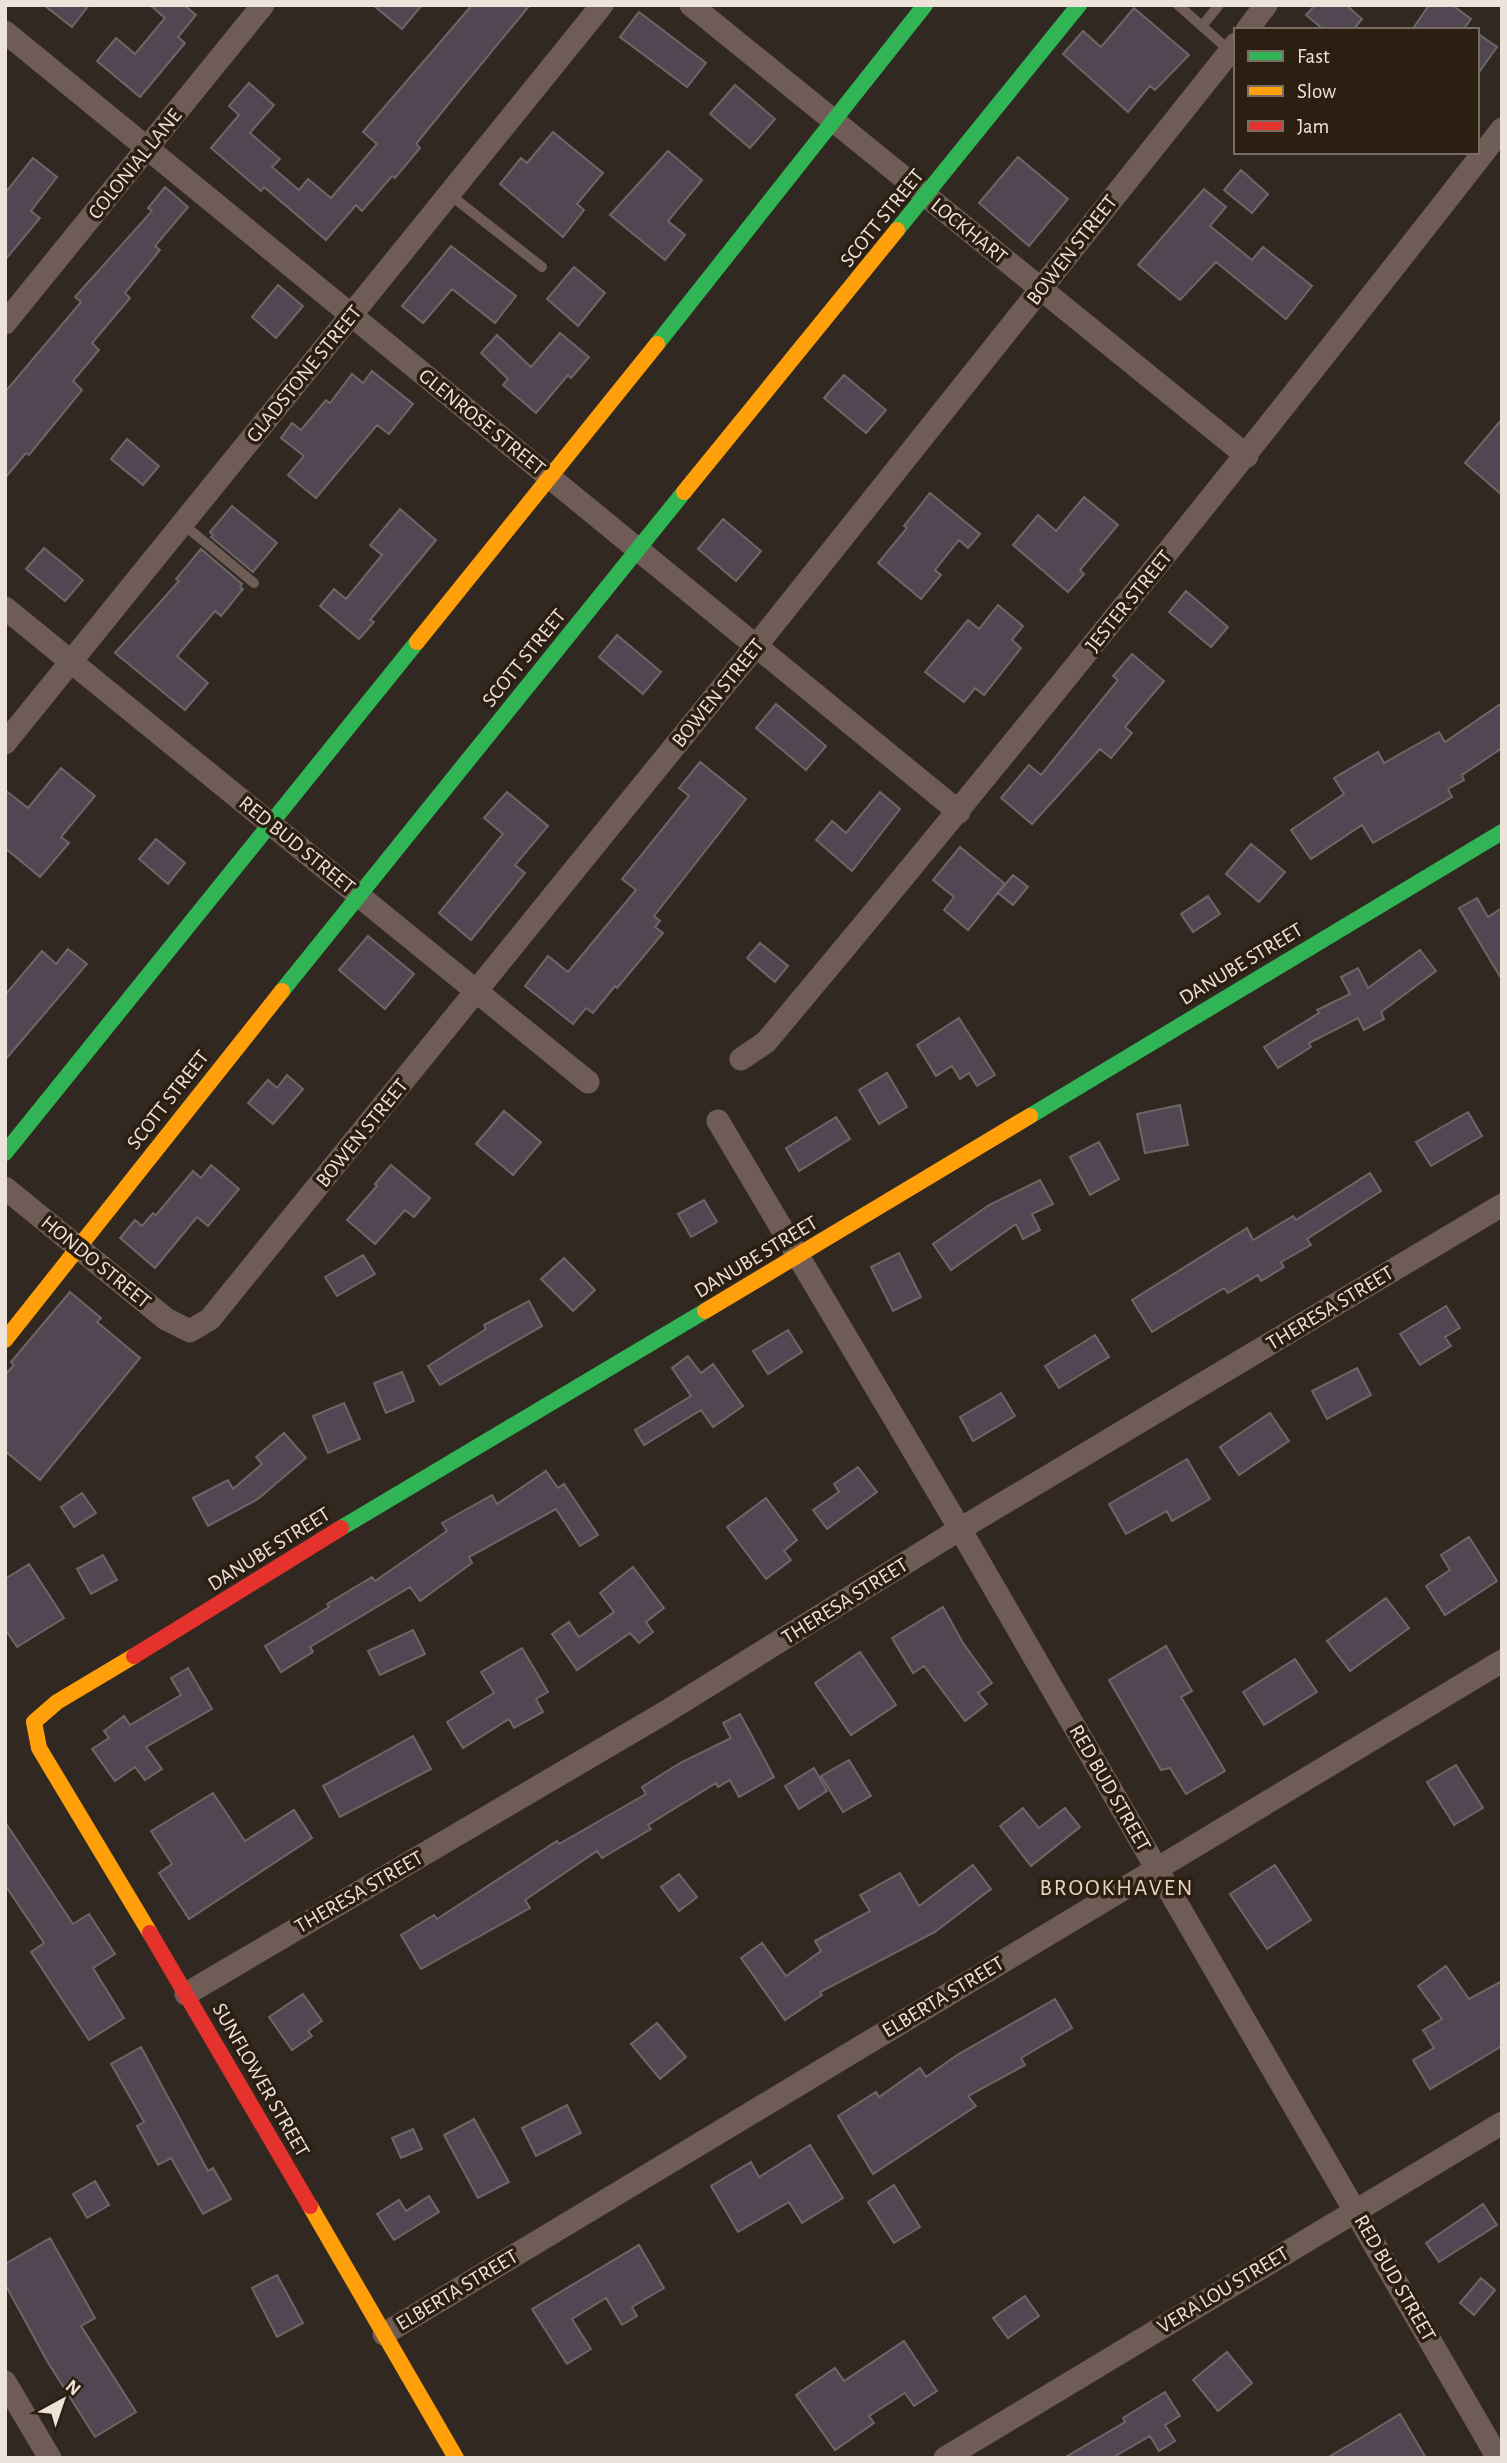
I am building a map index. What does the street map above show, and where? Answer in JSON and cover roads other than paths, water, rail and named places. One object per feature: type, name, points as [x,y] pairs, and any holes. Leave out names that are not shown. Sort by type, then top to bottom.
[{"type":"main road","points":[[5,1153],[550,478],[925,5]]},
{"type":"main road","name":"SCOTT STREET","points":[[5,1340],[358,895],[927,196],[1079,5]]},
{"type":"main road","name":"DANUBE STREET","points":[[34,1722],[57,1702],[226,1601],[408,1486],[797,1257],[1502,832]]},
{"type":"main road","name":"SUNFLOWER STREET","points":[[34,1722],[38,1748],[186,1994],[456,2458]]},
{"type":"street","name":"COLONIAL LANE","points":[[5,323],[263,5]]},
{"type":"street","name":"GLADSTONE STREET","points":[[5,743],[602,5]]},
{"type":"street","name":"LOCKHART","points":[[691,5],[1247,456]]},
{"type":"street","points":[[1249,28],[1266,5]]},
{"type":"street","name":"GLENROSE STREET","points":[[5,33],[959,812]]},
{"type":"street","name":"BOWEN STREET","points":[[190,1331],[210,1319],[478,992],[1233,47]]},
{"type":"street","name":"JESTER STREET","points":[[741,1059],[766,1042],[959,812],[1247,456],[1502,130]]},
{"type":"street","name":"RED BUD STREET","points":[[5,608],[588,1082]]},
{"type":"street","name":"RED BUD STREET","points":[[718,1121],[960,1529],[1156,1870],[1357,2210],[1498,2458]]},
{"type":"street","name":"HONDO STREET","points":[[5,1188],[166,1320],[190,1331]]},
{"type":"street","name":"THERESA STREET","points":[[186,1994],[664,1713],[960,1529],[1502,1205]]},
{"type":"street","name":"ELBERTA STREET","points":[[384,2334],[1502,1661]]},
{"type":"street","name":"VERA LOU STREET","points":[[945,2458],[1502,2123]]},
{"type":"street","points":[[5,2382],[50,2458]]},
{"type":"lane","points":[[1178,5],[1202,26],[1233,47]]},
{"type":"lane","points":[[1202,26],[1219,5]]},
{"type":"lane","points":[[449,194],[542,267]]},
{"type":"lane","points":[[183,524],[254,583]]},
{"type":"district","name":"BROOKHAVEN","points":[[1117,1888]]}]
